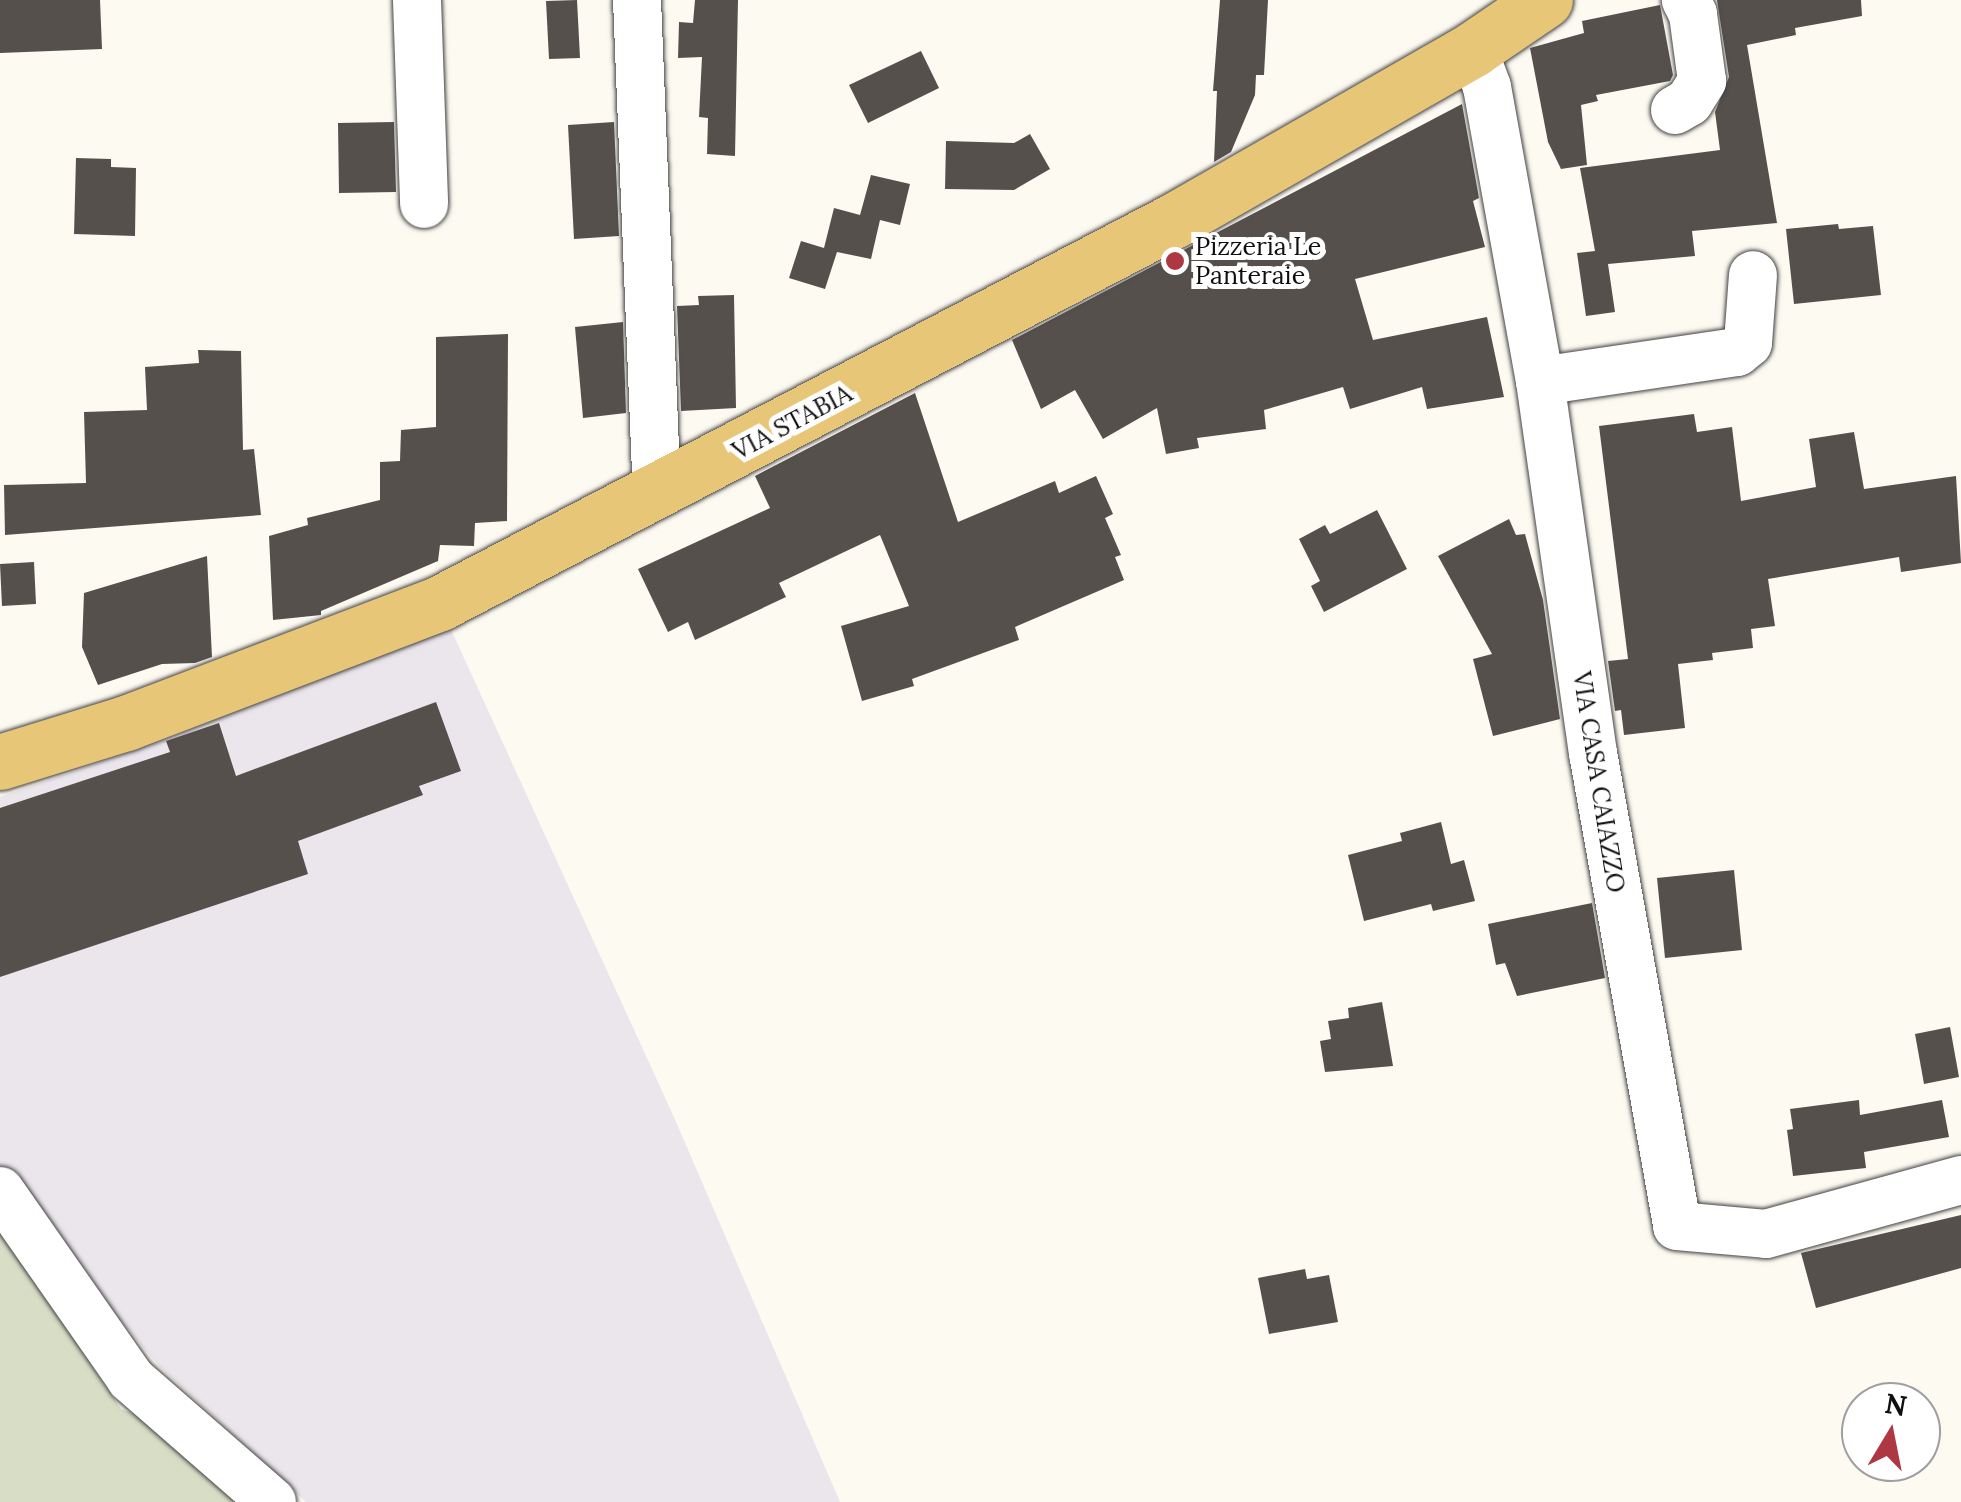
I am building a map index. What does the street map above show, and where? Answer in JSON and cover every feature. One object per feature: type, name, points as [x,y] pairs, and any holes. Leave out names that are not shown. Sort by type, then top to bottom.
[{"type":"main road","name":"VIA STABIA","points":[[0,762],[126,723],[440,603],[1175,220],[1473,49],[1543,1]]},
{"type":"street","points":[[416,0],[424,204]]},
{"type":"street","points":[[636,0],[657,493]]},
{"type":"street","points":[[1674,110],[1688,102],[1702,81],[1694,14],[1686,0]]},
{"type":"street","name":"VIA CASA CAIAZZO","points":[[1473,49],[1487,87],[1540,381],[1593,753],[1676,1226],[1766,1234],[1961,1180]]},
{"type":"street","points":[[1540,381],[1737,352],[1748,343],[1752,276]]},
{"type":"street","points":[[0,1191],[131,1379],[272,1502]]},
{"type":"shaded area","points":[[448,623],[673,1115],[840,1502],[306,1502],[159,1366],[0,1178],[0,797],[165,740]]},
{"type":"green space","points":[[0,1229],[121,1409],[193,1436],[260,1502],[0,1502]]},
{"type":"building","points":[[0,0],[100,0],[102,49],[0,53]]},
{"type":"building","points":[[577,0],[580,58],[549,59],[546,1]]},
{"type":"building","points":[[695,0],[738,0],[735,156],[707,154],[708,118],[699,117],[702,57],[678,58],[679,22],[693,23]]},
{"type":"building","points":[[1220,0],[1268,0],[1264,75],[1256,75],[1255,95],[1231,152],[1214,162],[1217,91],[1213,91]]},
{"type":"building","points":[[1717,0],[1861,0],[1862,16],[1795,28],[1796,35],[1747,45],[1777,223],[1692,231],[1695,256],[1608,264],[1615,312],[1586,316],[1577,253],[1595,251],[1580,168],[1720,150],[1715,112],[1729,77]]},
{"type":"building","points":[[1660,5],[1673,75],[1670,81],[1596,95],[1598,101],[1581,105],[1587,165],[1561,169],[1548,142],[1530,48],[1584,33],[1582,21]]},
{"type":"building","points":[[921,51],[939,88],[868,123],[849,85]]},
{"type":"building","points":[[1462,104],[1479,198],[1473,201],[1485,247],[1355,279],[1373,340],[1487,317],[1504,397],[1427,409],[1422,387],[1350,409],[1343,387],[1264,410],[1266,429],[1197,438],[1199,448],[1166,454],[1157,408],[1103,439],[1075,390],[1041,409],[1012,340]]},
{"type":"building","points":[[394,122],[396,192],[339,193],[338,123]]},
{"type":"building","points":[[614,122],[619,236],[574,239],[568,125]]},
{"type":"building","points":[[1030,134],[1050,169],[1014,190],[945,189],[946,141],[1014,143]]},
{"type":"building","points":[[76,158],[111,159],[111,167],[136,168],[135,236],[74,234]]},
{"type":"building","points":[[871,175],[910,184],[900,225],[880,220],[871,259],[837,252],[825,289],[789,278],[801,241],[824,248],[834,208],[860,215]]},
{"type":"building","points":[[1838,224],[1839,229],[1873,226],[1881,295],[1794,304],[1786,229]]},
{"type":"building","points":[[734,295],[736,408],[681,411],[677,306],[699,305],[698,296]]},
{"type":"building","points":[[623,322],[626,413],[583,418],[575,327]]},
{"type":"building","points":[[508,334],[507,521],[475,523],[474,546],[440,545],[438,561],[321,611],[321,615],[273,620],[269,536],[308,525],[307,518],[380,500],[380,462],[400,461],[401,430],[436,427],[436,337]]},
{"type":"building","points":[[198,350],[241,351],[243,450],[254,449],[261,515],[5,535],[4,485],[86,483],[84,412],[147,410],[145,367],[199,363]]},
{"type":"building","points":[[915,393],[958,522],[1055,481],[1059,493],[1096,476],[1113,514],[1105,518],[1121,555],[1115,557],[1124,580],[1015,627],[1019,640],[912,679],[914,686],[862,701],[841,626],[909,606],[880,535],[779,583],[786,597],[695,640],[688,622],[668,632],[638,569],[770,508],[755,476]]},
{"type":"building","points":[[1694,414],[1697,432],[1732,427],[1741,501],[1816,487],[1809,439],[1854,432],[1864,489],[1956,476],[1961,563],[1901,572],[1899,557],[1768,579],[1775,626],[1751,629],[1753,648],[1712,653],[1713,660],[1678,664],[1685,728],[1624,735],[1621,710],[1615,711],[1608,661],[1628,659],[1599,426]]},
{"type":"building","points":[[1377,510],[1407,569],[1324,612],[1311,586],[1320,581],[1299,539],[1325,525],[1330,534]]},
{"type":"building","points":[[1509,519],[1516,535],[1525,534],[1543,600],[1560,719],[1493,736],[1473,659],[1492,654],[1438,556]]},
{"type":"building","points":[[207,556],[212,657],[195,663],[162,664],[98,685],[82,647],[84,593]]},
{"type":"building","points":[[34,562],[36,604],[2,606],[0,564]]},
{"type":"building","points":[[436,702],[461,771],[419,786],[423,795],[298,841],[308,874],[0,977],[0,808],[170,752],[166,741],[219,723],[236,776]]},
{"type":"building","points":[[1441,822],[1451,864],[1464,860],[1475,901],[1433,911],[1431,904],[1364,921],[1348,855],[1402,841],[1400,833]]},
{"type":"building","points":[[1734,870],[1742,950],[1665,958],[1657,878]]},
{"type":"building","points":[[1592,903],[1605,978],[1517,996],[1505,963],[1496,965],[1488,924]]},
{"type":"building","points":[[1382,1002],[1393,1066],[1325,1072],[1320,1041],[1331,1039],[1328,1021],[1349,1018],[1348,1008]]},
{"type":"building","points":[[1950,1027],[1959,1077],[1924,1084],[1915,1034]]},
{"type":"building","points":[[1859,1100],[1860,1115],[1942,1100],[1949,1137],[1864,1152],[1866,1168],[1793,1176],[1787,1130],[1793,1129],[1790,1109]]},
{"type":"building","points":[[1961,1215],[1961,1268],[1816,1308],[1801,1253]]},
{"type":"building","points":[[1305,1269],[1307,1279],[1329,1275],[1338,1322],[1269,1334],[1258,1278]]},
{"type":"place","name":"Pizzeria Le Panteraie","points":[[1175,261]]}]
